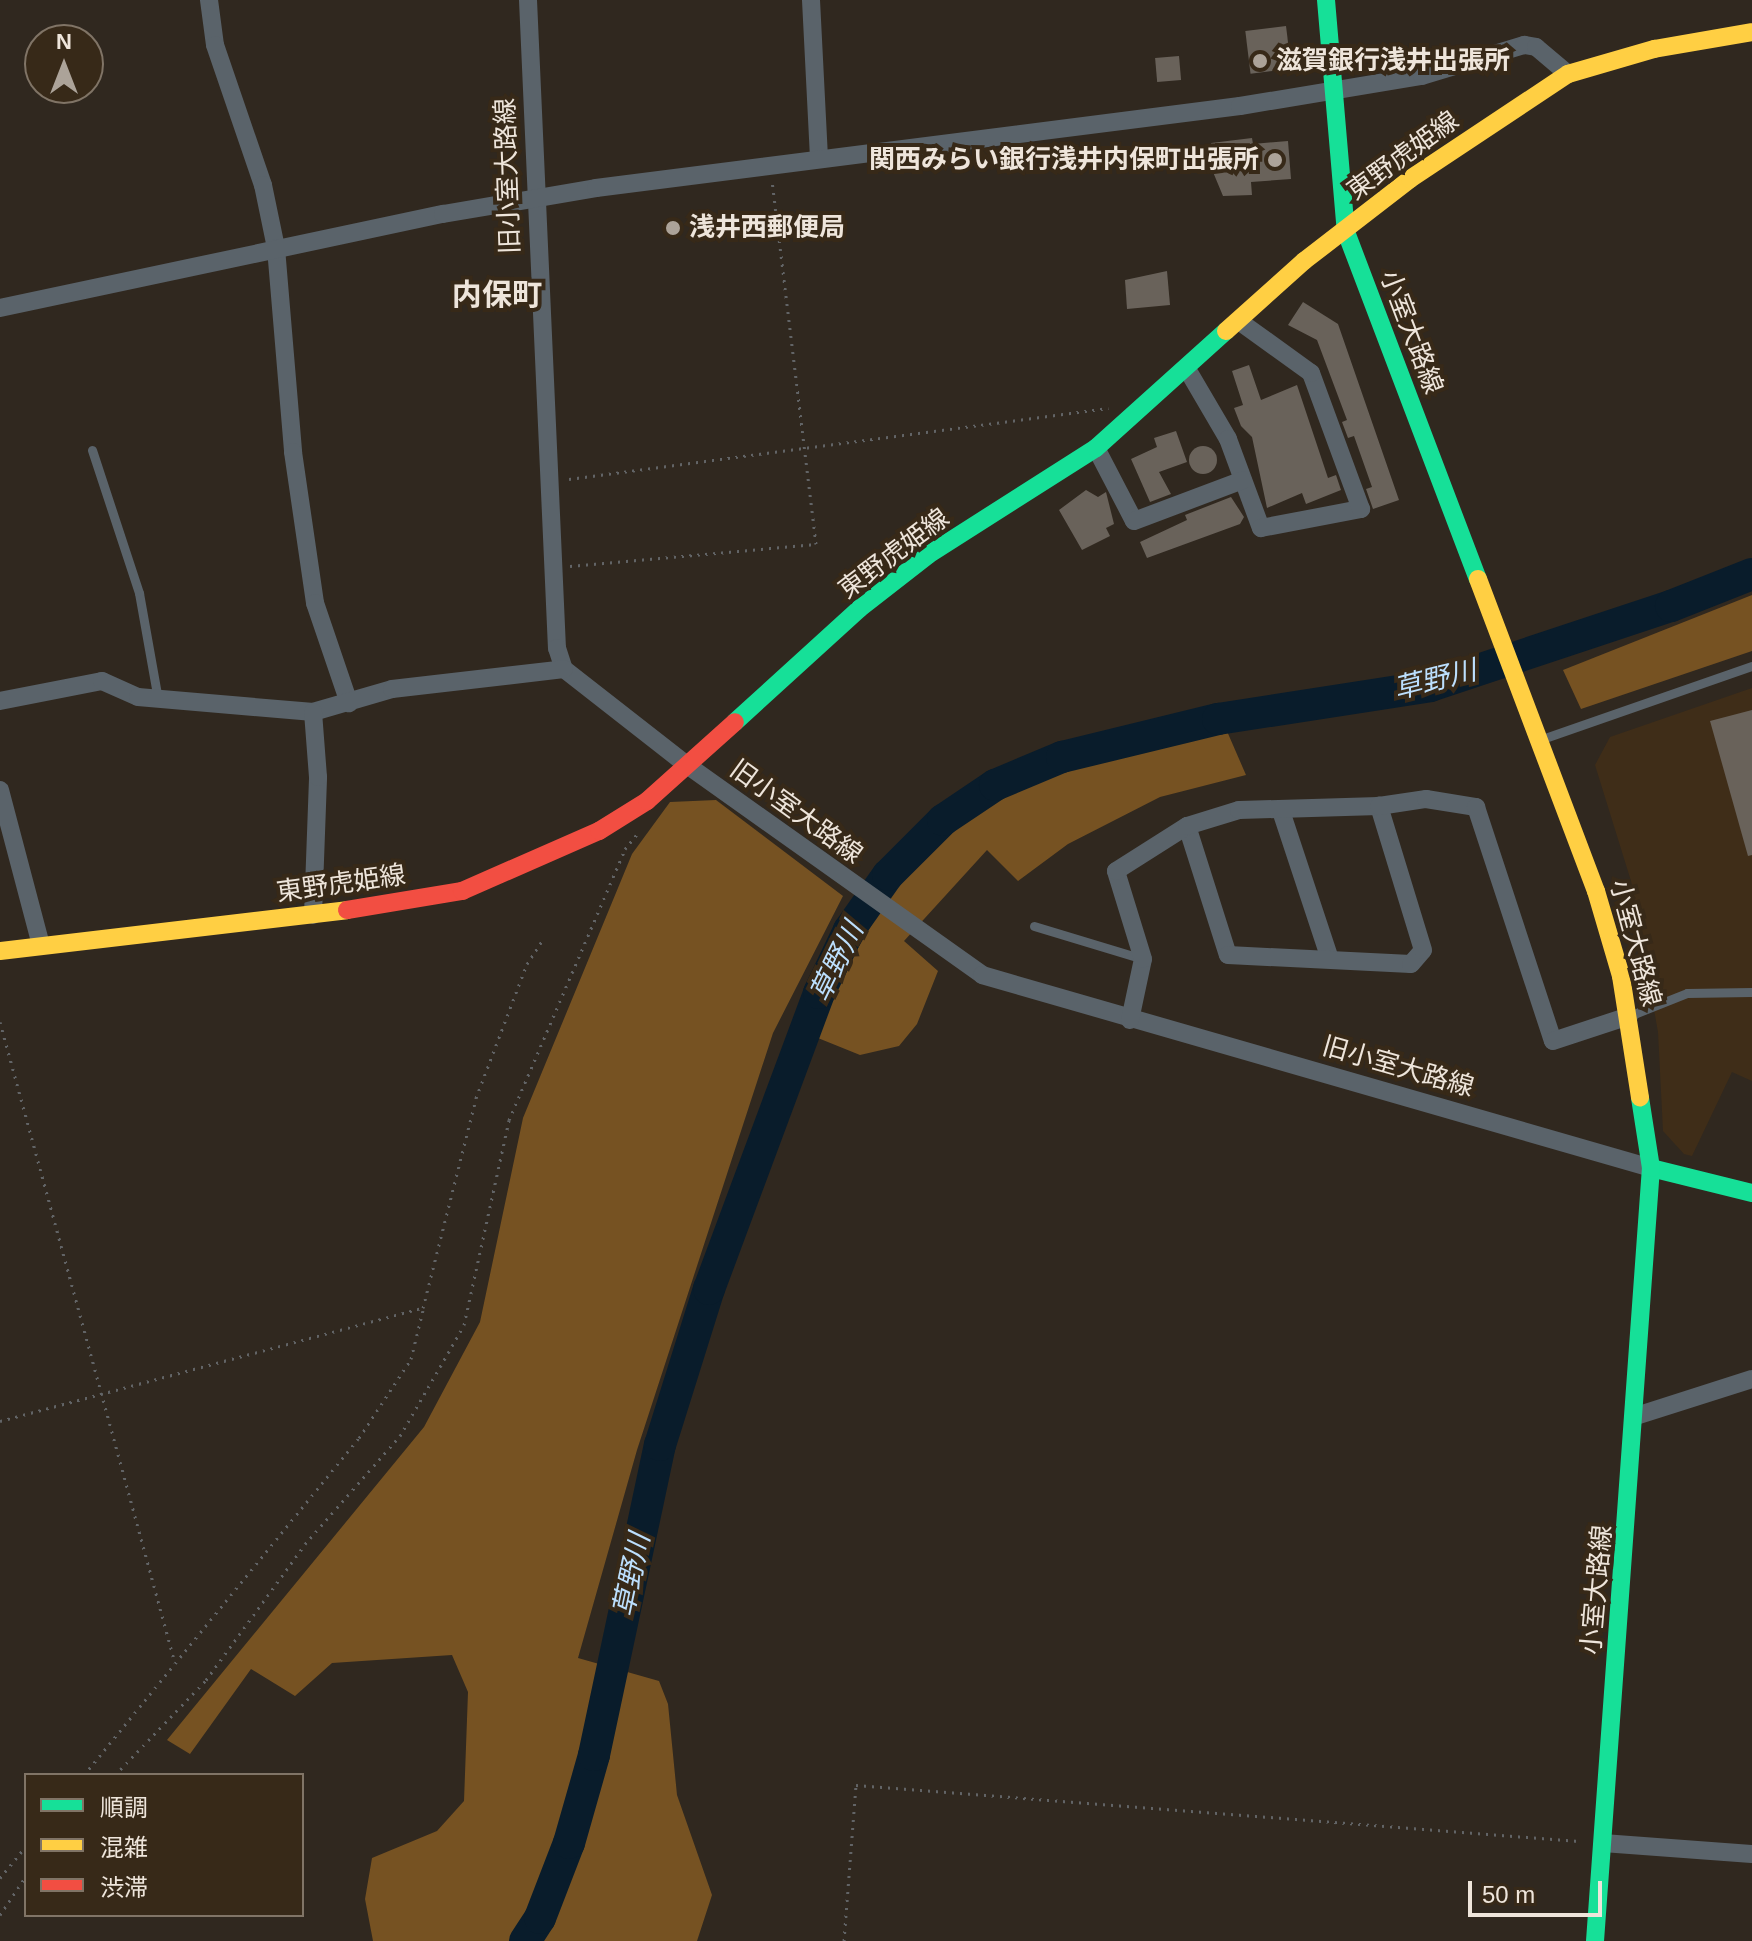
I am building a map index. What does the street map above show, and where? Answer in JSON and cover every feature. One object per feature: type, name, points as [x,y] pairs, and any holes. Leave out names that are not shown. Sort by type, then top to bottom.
[{"type":"main road","name":"小室大路線","points":[[1326,0],[1346,232],[1540,735],[1596,891],[1629,1016],[1651,1168],[1636,1416],[1595,1941]]},
{"type":"main road","name":"東野虎姫線","points":[[0,951],[313,915],[462,891],[527,866],[647,801],[859,609],[928,555],[1096,448],[1140,412],[1304,261],[1346,232],[1410,179],[1568,74],[1654,49],[1752,32]]},
{"type":"main road","points":[[1651,1168],[1752,1193]]},
{"type":"street","points":[[209,0],[215,45],[263,185],[276,248],[293,452],[315,603],[349,703]]},
{"type":"street","name":"旧小室大路線","points":[[528,0],[534,198],[557,648],[564,669],[687,765],[955,959],[982,975],[1651,1168]]},
{"type":"street","points":[[811,0],[819,159]]},
{"type":"street","points":[[0,308],[276,248],[534,198],[819,159],[1053,134],[1422,76],[1524,45],[1536,47],[1568,74]]},
{"type":"street","points":[[1187,369],[1228,439],[1261,528],[1361,509],[1311,373],[1239,321]]},
{"type":"street","points":[[1096,448],[1134,521],[1243,480]]},
{"type":"street","points":[[0,701],[102,681],[158,700],[313,712],[392,689],[564,669]]},
{"type":"street","points":[[313,712],[318,777],[313,915]]},
{"type":"street","points":[[0,790],[41,945]]},
{"type":"street","points":[[1130,1020],[1143,959],[1116,871],[1187,826],[1239,810],[1379,806],[1426,799],[1476,807],[1553,1041],[1629,1016]]},
{"type":"street","points":[[1187,826],[1228,955],[1329,956],[1411,964],[1423,950],[1379,806]]},
{"type":"street","points":[[1281,811],[1329,956]]},
{"type":"street","points":[[1636,1416],[1752,1379]]},
{"type":"street","points":[[1603,1843],[1752,1854]]},
{"type":"lane","points":[[92,450],[139,593],[158,700]]},
{"type":"lane","points":[[1540,735],[1752,666]]},
{"type":"lane","points":[[1034,926],[1143,959]]},
{"type":"lane","points":[[1629,1016],[1687,993],[1752,992]]},
{"type":"path","points":[[553,568],[816,544],[770,166]]},
{"type":"path","points":[[549,482],[1101,407],[1140,412]]},
{"type":"path","points":[[117,1773],[206,1680],[305,1544],[400,1436],[464,1325],[509,1120],[625,849],[642,827]]},
{"type":"path","points":[[86,1773],[359,1438],[411,1359],[476,1098],[527,964],[543,939]]},
{"type":"path","points":[[0,1022],[175,1663]]},
{"type":"path","points":[[0,1421],[423,1308]]},
{"type":"path","points":[[844,1941],[856,1785],[1603,1843]]},
{"type":"path","points":[[0,1878],[24,1848]]},
{"type":"path","points":[[0,1915],[24,1879]]},
{"type":"shaded area","points":[[1752,595],[1752,651],[1581,709],[1563,670]]},
{"type":"shaded area","points":[[1752,688],[1752,1081],[1732,1072],[1692,1156],[1684,1154],[1663,1131],[1658,1032],[1631,881],[1595,765],[1610,737]]},
{"type":"shaded area","points":[[1223,722],[1246,775],[1160,797],[1068,844],[1018,881],[987,850],[904,941],[938,971],[917,1024],[899,1046],[860,1055],[808,1034],[899,878],[982,802],[1081,760]]},
{"type":"shaded area","points":[[716,800],[843,896],[773,1033],[637,1450],[578,1658],[659,1681],[668,1704],[677,1795],[712,1895],[697,1941],[373,1941],[365,1899],[372,1858],[437,1831],[464,1801],[468,1692],[452,1655],[332,1663],[295,1696],[251,1669],[190,1754],[167,1740],[424,1427],[480,1322],[523,1118],[632,854],[670,802]]},
{"type":"building","points":[[1286,26],[1291,69],[1251,74],[1245,31]]},
{"type":"building","points":[[1179,56],[1181,80],[1157,82],[1155,58]]},
{"type":"building","points":[[1252,138],[1253,144],[1288,141],[1291,179],[1251,182],[1252,195],[1223,196],[1213,172],[1211,143]]},
{"type":"building","points":[[1167,271],[1170,305],[1127,309],[1125,280]]},
{"type":"building","points":[[1303,302],[1338,324],[1399,500],[1373,509],[1366,489],[1372,487],[1354,436],[1348,438],[1342,422],[1347,420],[1317,340],[1288,325]]},
{"type":"building","points":[[1249,365],[1261,400],[1297,385],[1328,478],[1336,475],[1341,490],[1306,504],[1302,493],[1267,508],[1252,437],[1241,426],[1234,408],[1243,405],[1232,371]]},
{"type":"building","points":[[1176,431],[1187,462],[1159,472],[1171,494],[1150,502],[1131,459],[1157,447],[1154,438]]},
{"type":"building","points":[[1203,446],[1213,450],[1217,460],[1213,470],[1203,474],[1193,470],[1189,460],[1193,450]]},
{"type":"building","points":[[1086,490],[1098,497],[1106,492],[1114,524],[1106,528],[1110,536],[1082,550],[1059,510]]},
{"type":"building","points":[[1231,497],[1244,517],[1240,524],[1147,558],[1140,542],[1187,520],[1185,515]]},
{"type":"building","points":[[1752,710],[1752,855],[1748,856],[1710,721]]},
{"type":"waterway","name":"草野川","points":[[525,1941],[540,1918],[569,1843],[594,1755],[660,1445],[709,1289],[819,993],[849,930],[888,875],[943,820],[995,785],[1062,757],[1218,719],[1430,686],[1671,606],[1752,574]]},
{"type":"traffic: fast","points":[[1326,0],[1346,232],[1478,579]]},
{"type":"traffic: fast","points":[[735,722],[859,609],[928,555],[1096,448],[1226,331]]},
{"type":"traffic: fast","points":[[1595,1941],[1651,1168],[1640,1098]]},
{"type":"traffic: fast","points":[[1651,1168],[1752,1193]]},
{"type":"traffic: slow","points":[[1226,331],[1304,261],[1410,179],[1568,74],[1654,49],[1752,32]]},
{"type":"traffic: slow","points":[[1478,579],[1596,891],[1621,976],[1640,1098]]},
{"type":"traffic: slow","points":[[0,951],[347,910]]},
{"type":"traffic: jam","points":[[347,910],[462,891],[599,831],[647,801],[735,722]]},
{"type":"place","name":"滋賀銀行浅井出張所","points":[[1260,61]]},
{"type":"place","name":"関西みらい銀行浅井内保町出張所","points":[[1275,160]]},
{"type":"place","name":"浅井西郵便局","points":[[673,228]]},
{"type":"district","name":"内保町","points":[[497,295]]}]
